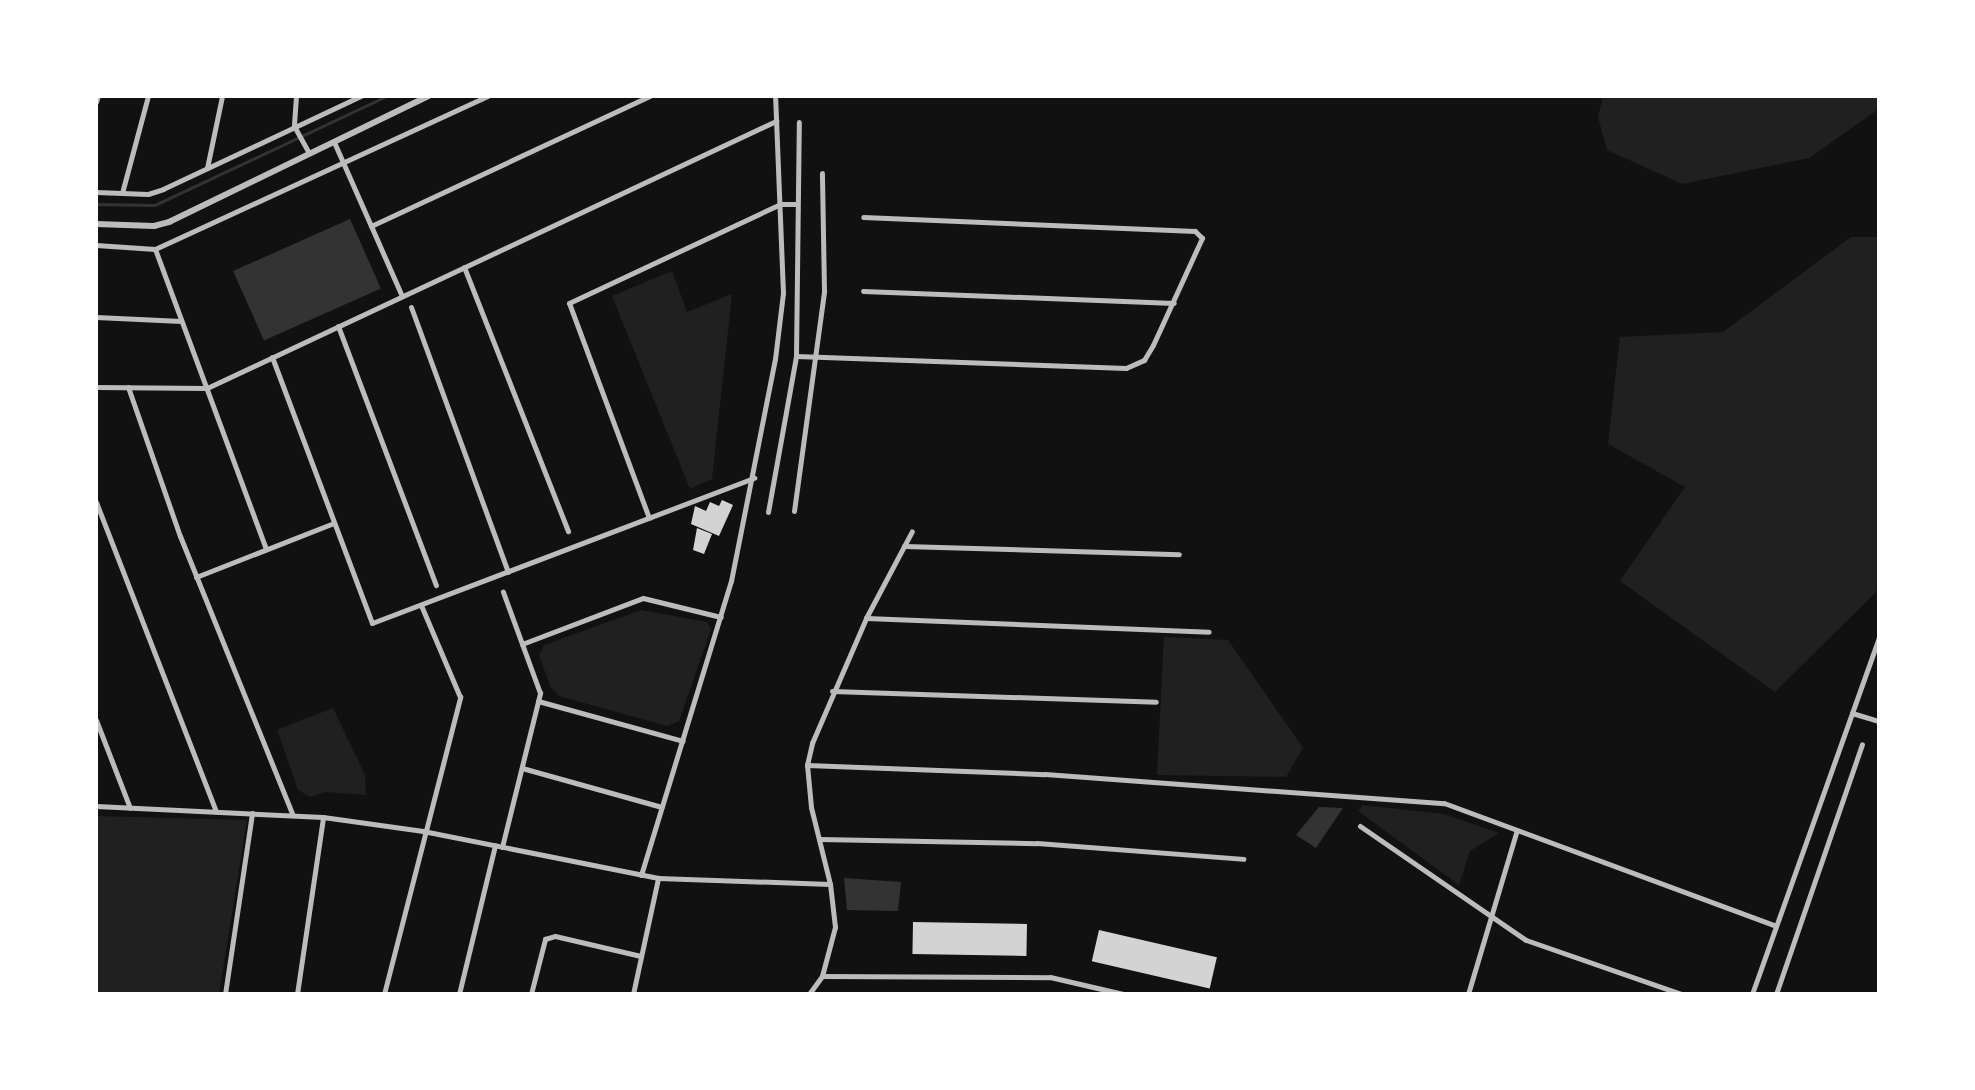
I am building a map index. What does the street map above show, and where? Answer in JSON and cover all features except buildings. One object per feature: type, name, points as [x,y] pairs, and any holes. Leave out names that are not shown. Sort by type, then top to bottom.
[{"type":"street","points":[[96,102],[98,96]]},
{"type":"street","points":[[122,193],[148,96]]},
{"type":"street","points":[[207,168],[222,96]]},
{"type":"street","points":[[296,96],[294,126],[309,153]]},
{"type":"street","points":[[96,192],[122,193],[163,189],[360,96]]},
{"type":"street","points":[[96,223],[162,224],[429,96]]},
{"type":"street","points":[[96,245],[155,249],[487,96]]},
{"type":"street","points":[[371,226],[650,96]]},
{"type":"street","points":[[641,875],[721,617],[754,478],[783,293],[775,96]]},
{"type":"street","points":[[96,387],[207,388],[776,121]]},
{"type":"street","points":[[768,512],[796,356],[799,122]]},
{"type":"street","points":[[334,142],[402,296]]},
{"type":"street","points":[[794,511],[824,292],[822,173]]},
{"type":"street","points":[[649,518],[569,303],[780,204],[797,204]]},
{"type":"street","points":[[796,356],[1126,368],[1144,360],[1191,268],[1199,233],[863,217]]},
{"type":"street","points":[[155,249],[266,549]]},
{"type":"street","points":[[464,267],[568,531]]},
{"type":"street","points":[[863,291],[1174,303]]},
{"type":"street","points":[[411,307],[508,572]]},
{"type":"street","points":[[96,317],[181,321]]},
{"type":"street","points":[[338,326],[436,585]]},
{"type":"street","points":[[272,357],[372,623],[754,478]]},
{"type":"street","points":[[128,387],[196,577],[293,815]]},
{"type":"street","points":[[96,502],[216,812]]},
{"type":"street","points":[[196,577],[334,523]]},
{"type":"street","points":[[809,994],[822,976],[835,927],[830,884],[819,839],[807,765],[832,691],[866,618],[912,531]]},
{"type":"street","points":[[904,546],[1179,554]]},
{"type":"street","points":[[502,847],[540,693],[503,592]]},
{"type":"street","points":[[522,644],[643,598],[721,617]]},
{"type":"street","points":[[384,994],[422,831],[460,697],[421,605]]},
{"type":"street","points":[[866,618],[1209,632]]},
{"type":"street","points":[[1752,994],[1879,637]]},
{"type":"street","points":[[832,691],[1156,702]]},
{"type":"street","points":[[538,701],[683,741]]},
{"type":"street","points":[[1852,713],[1879,721]]},
{"type":"street","points":[[96,720],[130,808]]},
{"type":"street","points":[[1776,994],[1862,744]]},
{"type":"street","points":[[807,765],[1072,776],[1444,803],[1776,926]]},
{"type":"street","points":[[522,768],[662,807]]},
{"type":"street","points":[[96,806],[323,817],[422,831],[658,878],[830,884]]},
{"type":"street","points":[[225,994],[252,813]]},
{"type":"street","points":[[297,994],[323,817]]},
{"type":"street","points":[[1360,826],[1526,940],[1681,994]]},
{"type":"street","points":[[1468,994],[1489,916],[1517,830]]},
{"type":"street","points":[[819,839],[1037,843],[1243,859]]},
{"type":"street","points":[[459,994],[495,845]]},
{"type":"street","points":[[634,994],[658,878]]},
{"type":"street","points":[[531,994],[545,939],[555,936],[641,956]]},
{"type":"street","points":[[822,976],[1050,977],[1123,994]]},
{"type":"shaded area","points":[[1603,96],[1879,96],[1879,109],[1809,158],[1682,184],[1607,150],[1598,117]]},
{"type":"shaded area","points":[[350,219],[381,288],[264,340],[233,271]]},
{"type":"shaded area","points":[[1851,237],[1879,237],[1879,589],[1775,692],[1620,581],[1685,487],[1608,444],[1620,337],[1723,332]]},
{"type":"shaded area","points":[[672,271],[687,312],[732,294],[712,479],[690,489],[612,296]]},
{"type":"shaded area","points":[[641,610],[707,622],[711,629],[679,721],[667,726],[559,696],[550,686],[539,655],[544,645]]},
{"type":"shaded area","points":[[1164,637],[1228,640],[1303,748],[1286,777],[1157,775]]},
{"type":"shaded area","points":[[333,708],[365,775],[366,795],[325,792],[310,797],[298,790],[277,730]]},
{"type":"shaded area","points":[[1363,805],[1444,814],[1499,833],[1470,851],[1459,885],[1358,811]]},
{"type":"shaded area","points":[[1319,807],[1343,808],[1316,848],[1296,835]]},
{"type":"shaded area","points":[[96,816],[247,820],[219,994],[96,994]]},
{"type":"shaded area","points":[[844,878],[901,882],[898,911],[847,910]]},
{"type":"waterway","points":[[96,204],[155,205],[387,96]]}]
